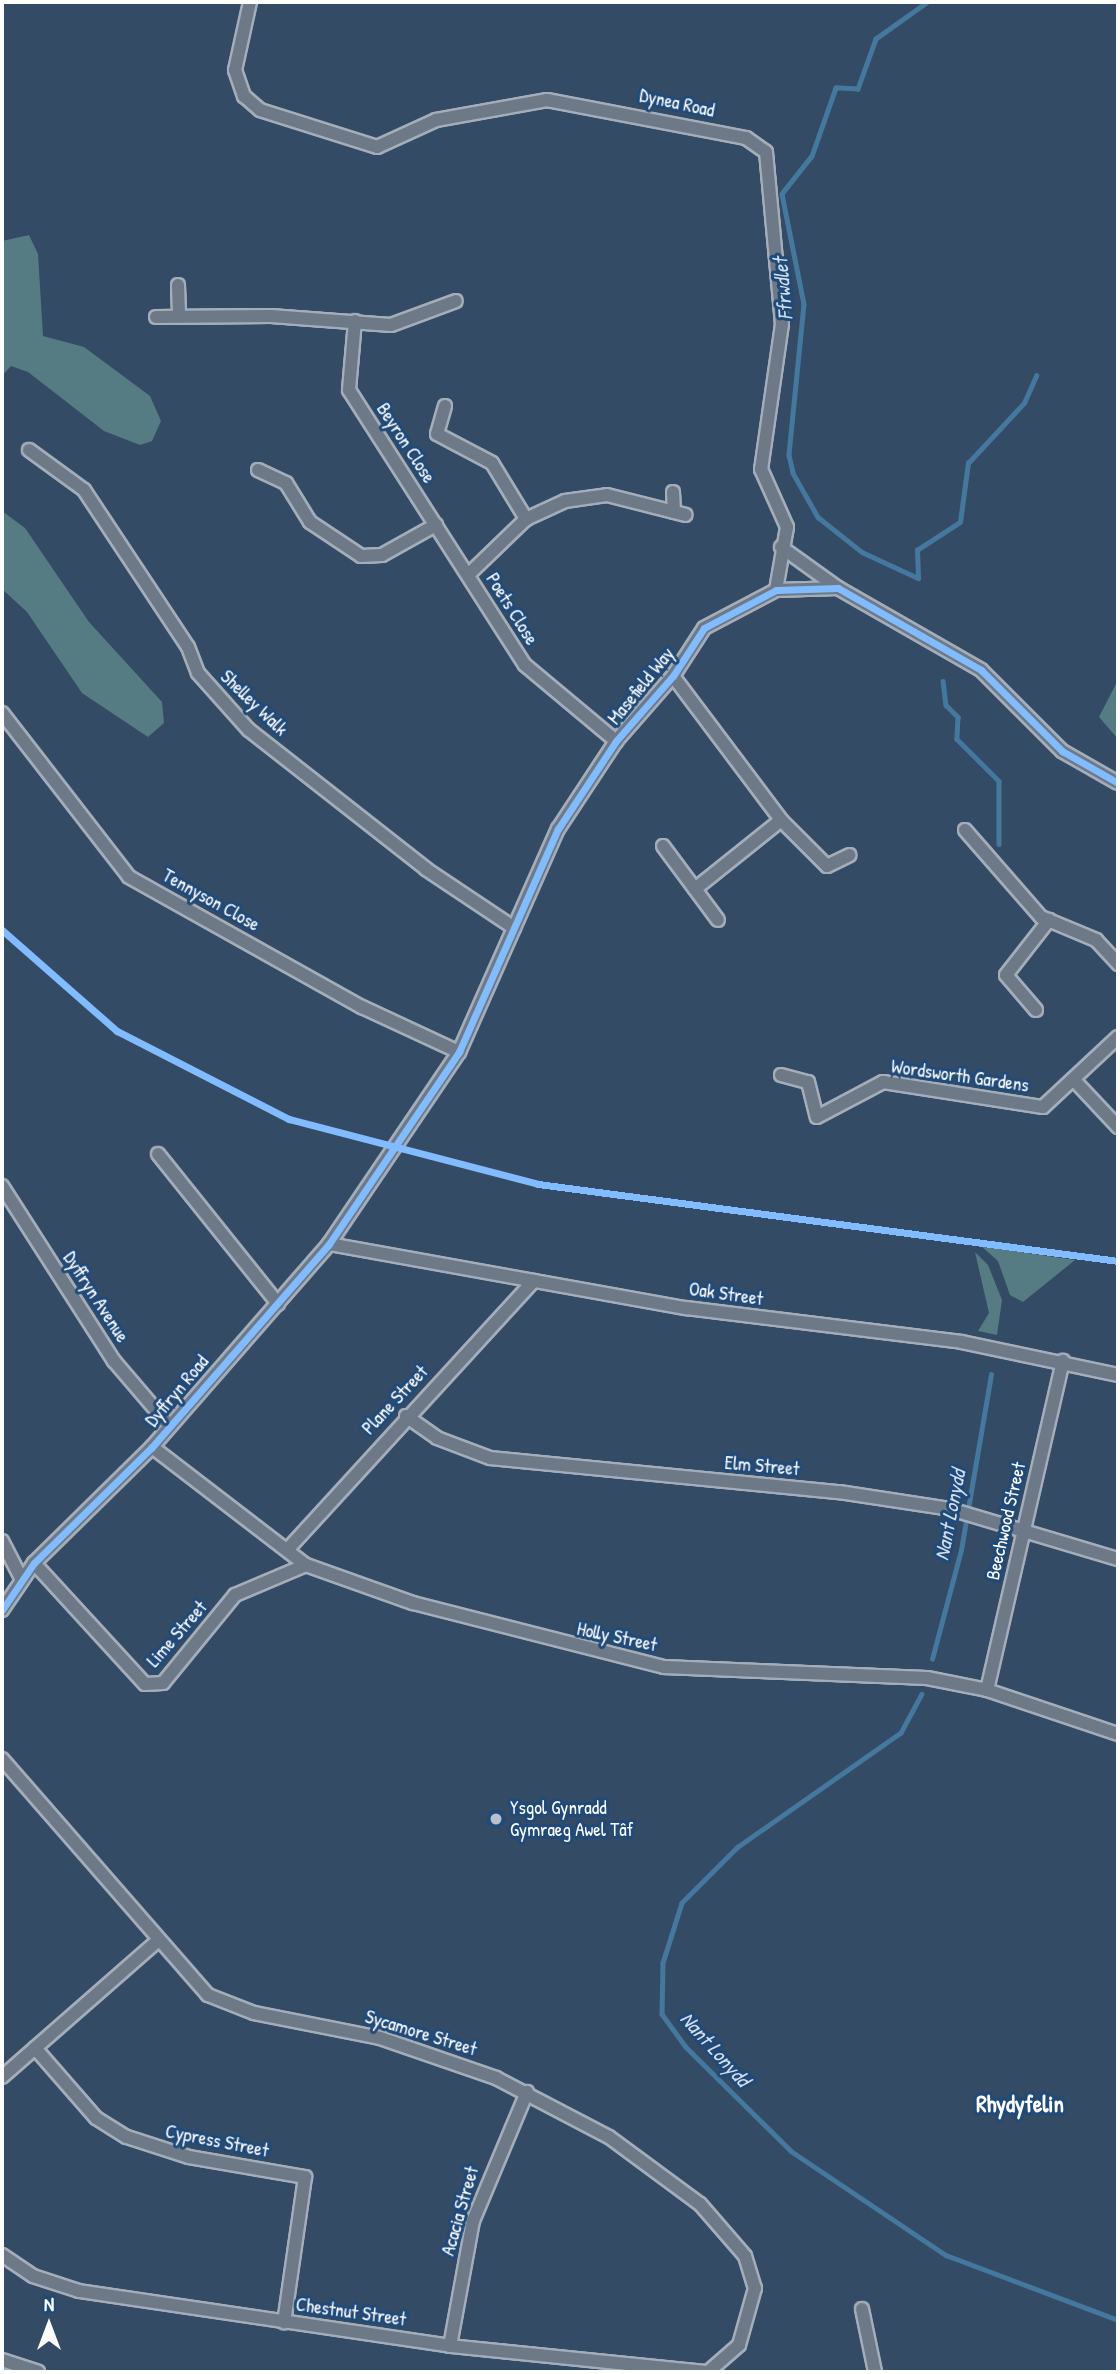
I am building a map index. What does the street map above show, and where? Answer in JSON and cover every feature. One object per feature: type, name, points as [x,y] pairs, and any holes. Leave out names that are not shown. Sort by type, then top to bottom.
[{"type":"street","name":"Dynea Road","points":[[250,2],[235,70],[244,96],[260,110],[377,146],[436,120],[547,100],[746,138],[766,152],[782,324],[761,469],[787,527],[781,547],[776,590]]},
{"type":"street","points":[[178,285],[179,315]]},
{"type":"street","points":[[156,317],[179,315],[355,321],[391,325],[456,301]]},
{"type":"street","name":"Beyron Close","points":[[355,321],[349,390],[468,575]]},
{"type":"street","points":[[445,406],[437,434],[492,463],[526,519]]},
{"type":"street","name":"Shelley Walk","points":[[29,450],[85,490],[188,647],[198,673],[249,730],[426,869],[513,928]]},
{"type":"street","points":[[258,470],[286,483],[310,522],[334,544],[361,556],[382,555],[436,525]]},
{"type":"street","name":"Poets Close","points":[[616,741],[524,665],[468,575],[526,519],[565,501],[607,495],[680,514],[673,492]]},
{"type":"street","points":[[781,547],[838,589],[981,670],[1062,751],[1118,783]]},
{"type":"street","name":"Masefield Way","points":[[368,1184],[459,1052],[558,830],[616,741],[673,676],[704,628],[776,590],[838,589]]},
{"type":"street","points":[[673,676],[781,820],[827,866],[850,855]]},
{"type":"street","name":"Tennyson Close","points":[[2,713],[129,877],[362,1007],[459,1052]]},
{"type":"street","points":[[695,890],[781,820]]},
{"type":"street","points":[[965,831],[1049,920],[1096,940],[1118,964]]},
{"type":"street","points":[[663,846],[718,920]]},
{"type":"street","points":[[1036,1010],[1006,975],[1049,920]]},
{"type":"street","name":"Wordsworth Gardens","points":[[780,1075],[808,1082],[817,1117],[883,1082],[1043,1107],[1118,1037]]},
{"type":"street","points":[[1073,1079],[1118,1127]]},
{"type":"street","points":[[159,1154],[278,1304]]},
{"type":"street","name":"Dyffryn Road","points":[[2,1610],[21,1578],[34,1563],[152,1447],[167,1423],[278,1304],[329,1244],[368,1184]]},
{"type":"street","name":"Dyffryn Avenue","points":[[2,1186],[114,1361],[167,1423]]},
{"type":"street","name":"Oak Street","points":[[329,1244],[534,1281],[1063,1361],[1118,1375]]},
{"type":"street","name":"Plane Street","points":[[288,1549],[406,1416],[534,1281]]},
{"type":"street","name":"Beechwood Street","points":[[987,1690],[1063,1361]]},
{"type":"street","name":"Elm Street","points":[[406,1416],[437,1438],[490,1458],[839,1492],[950,1509],[1023,1528],[1118,1559]]},
{"type":"street","name":"Holly Street","points":[[152,1447],[306,1565],[523,1635],[664,1667],[927,1678],[987,1690],[1118,1734]]},
{"type":"street","points":[[2,1541],[21,1578]]},
{"type":"street","name":"Lime Street","points":[[34,1563],[145,1684],[163,1683],[235,1595],[306,1565]]},
{"type":"street","name":"Sycamore Street","points":[[2,1759],[191,1983],[229,2006],[429,2053],[527,2092],[673,2182],[745,2256],[755,2306],[739,2345],[707,2372]]},
{"type":"street","points":[[2,2077],[156,1942]]},
{"type":"street","name":"Cypress Street","points":[[35,2048],[96,2118],[127,2137],[189,2157],[305,2177],[284,2322]]},
{"type":"street","name":"Acacia Street","points":[[450,2346],[473,2221],[527,2092]]},
{"type":"street","name":"Chestnut Street","points":[[2,2255],[33,2276],[79,2291],[450,2346],[546,2358],[707,2372]]},
{"type":"street","points":[[862,2309],[874,2372]]},
{"type":"street","points":[[544,2372],[546,2358]]},
{"type":"street","points":[[2,2360],[38,2372]]},
{"type":"green space","points":[[29,235],[38,254],[43,336],[84,347],[150,396],[161,421],[152,441],[140,445],[104,431],[28,372],[11,366],[2,376],[2,241]]},
{"type":"green space","points":[[2,511],[25,528],[89,622],[162,702],[164,723],[148,737],[82,693],[27,612],[2,589]]},
{"type":"green space","points":[[1118,680],[1118,739],[1099,717]]},
{"type":"green space","points":[[981,1246],[1075,1260],[1023,1302],[1010,1295],[998,1261]]},
{"type":"green space","points":[[975,1252],[988,1265],[1002,1300],[997,1335],[978,1331],[989,1313]]},
{"type":"waterway","name":"Ffrwdlet","points":[[928,2],[876,39],[858,89],[836,88],[812,156],[782,194],[804,304],[789,455],[793,473],[818,517],[862,552],[918,578],[917,550],[960,522],[968,463],[1024,403],[1036,376]]},
{"type":"waterway","name":"Ffrwdlet","points":[[943,681],[946,705],[958,717],[957,739],[999,781],[999,844]]},
{"type":"waterway","name":"Nant Lonydd","points":[[932,1659],[961,1550],[991,1375]]},
{"type":"waterway","name":"Nant Lonydd","points":[[922,1694],[901,1733],[738,1847],[682,1903],[663,1963],[662,2014],[685,2046],[791,2151],[946,2255],[1118,2320]]},
{"type":"cycle path","points":[[2,1610],[34,1563],[152,1447],[329,1244],[459,1052],[558,829],[616,741],[673,676],[704,628],[776,590],[838,588],[981,670],[1062,751],[1118,783]]},
{"type":"cycle path","points":[[2,930],[117,1031],[289,1119],[538,1184],[1118,1261]]},
{"type":"place","name":"Ysgol Gynradd Gymraeg Awel Tâf","points":[[496,1819]]},
{"type":"district","name":"Rhydyfelin","points":[[1020,2104]]}]
